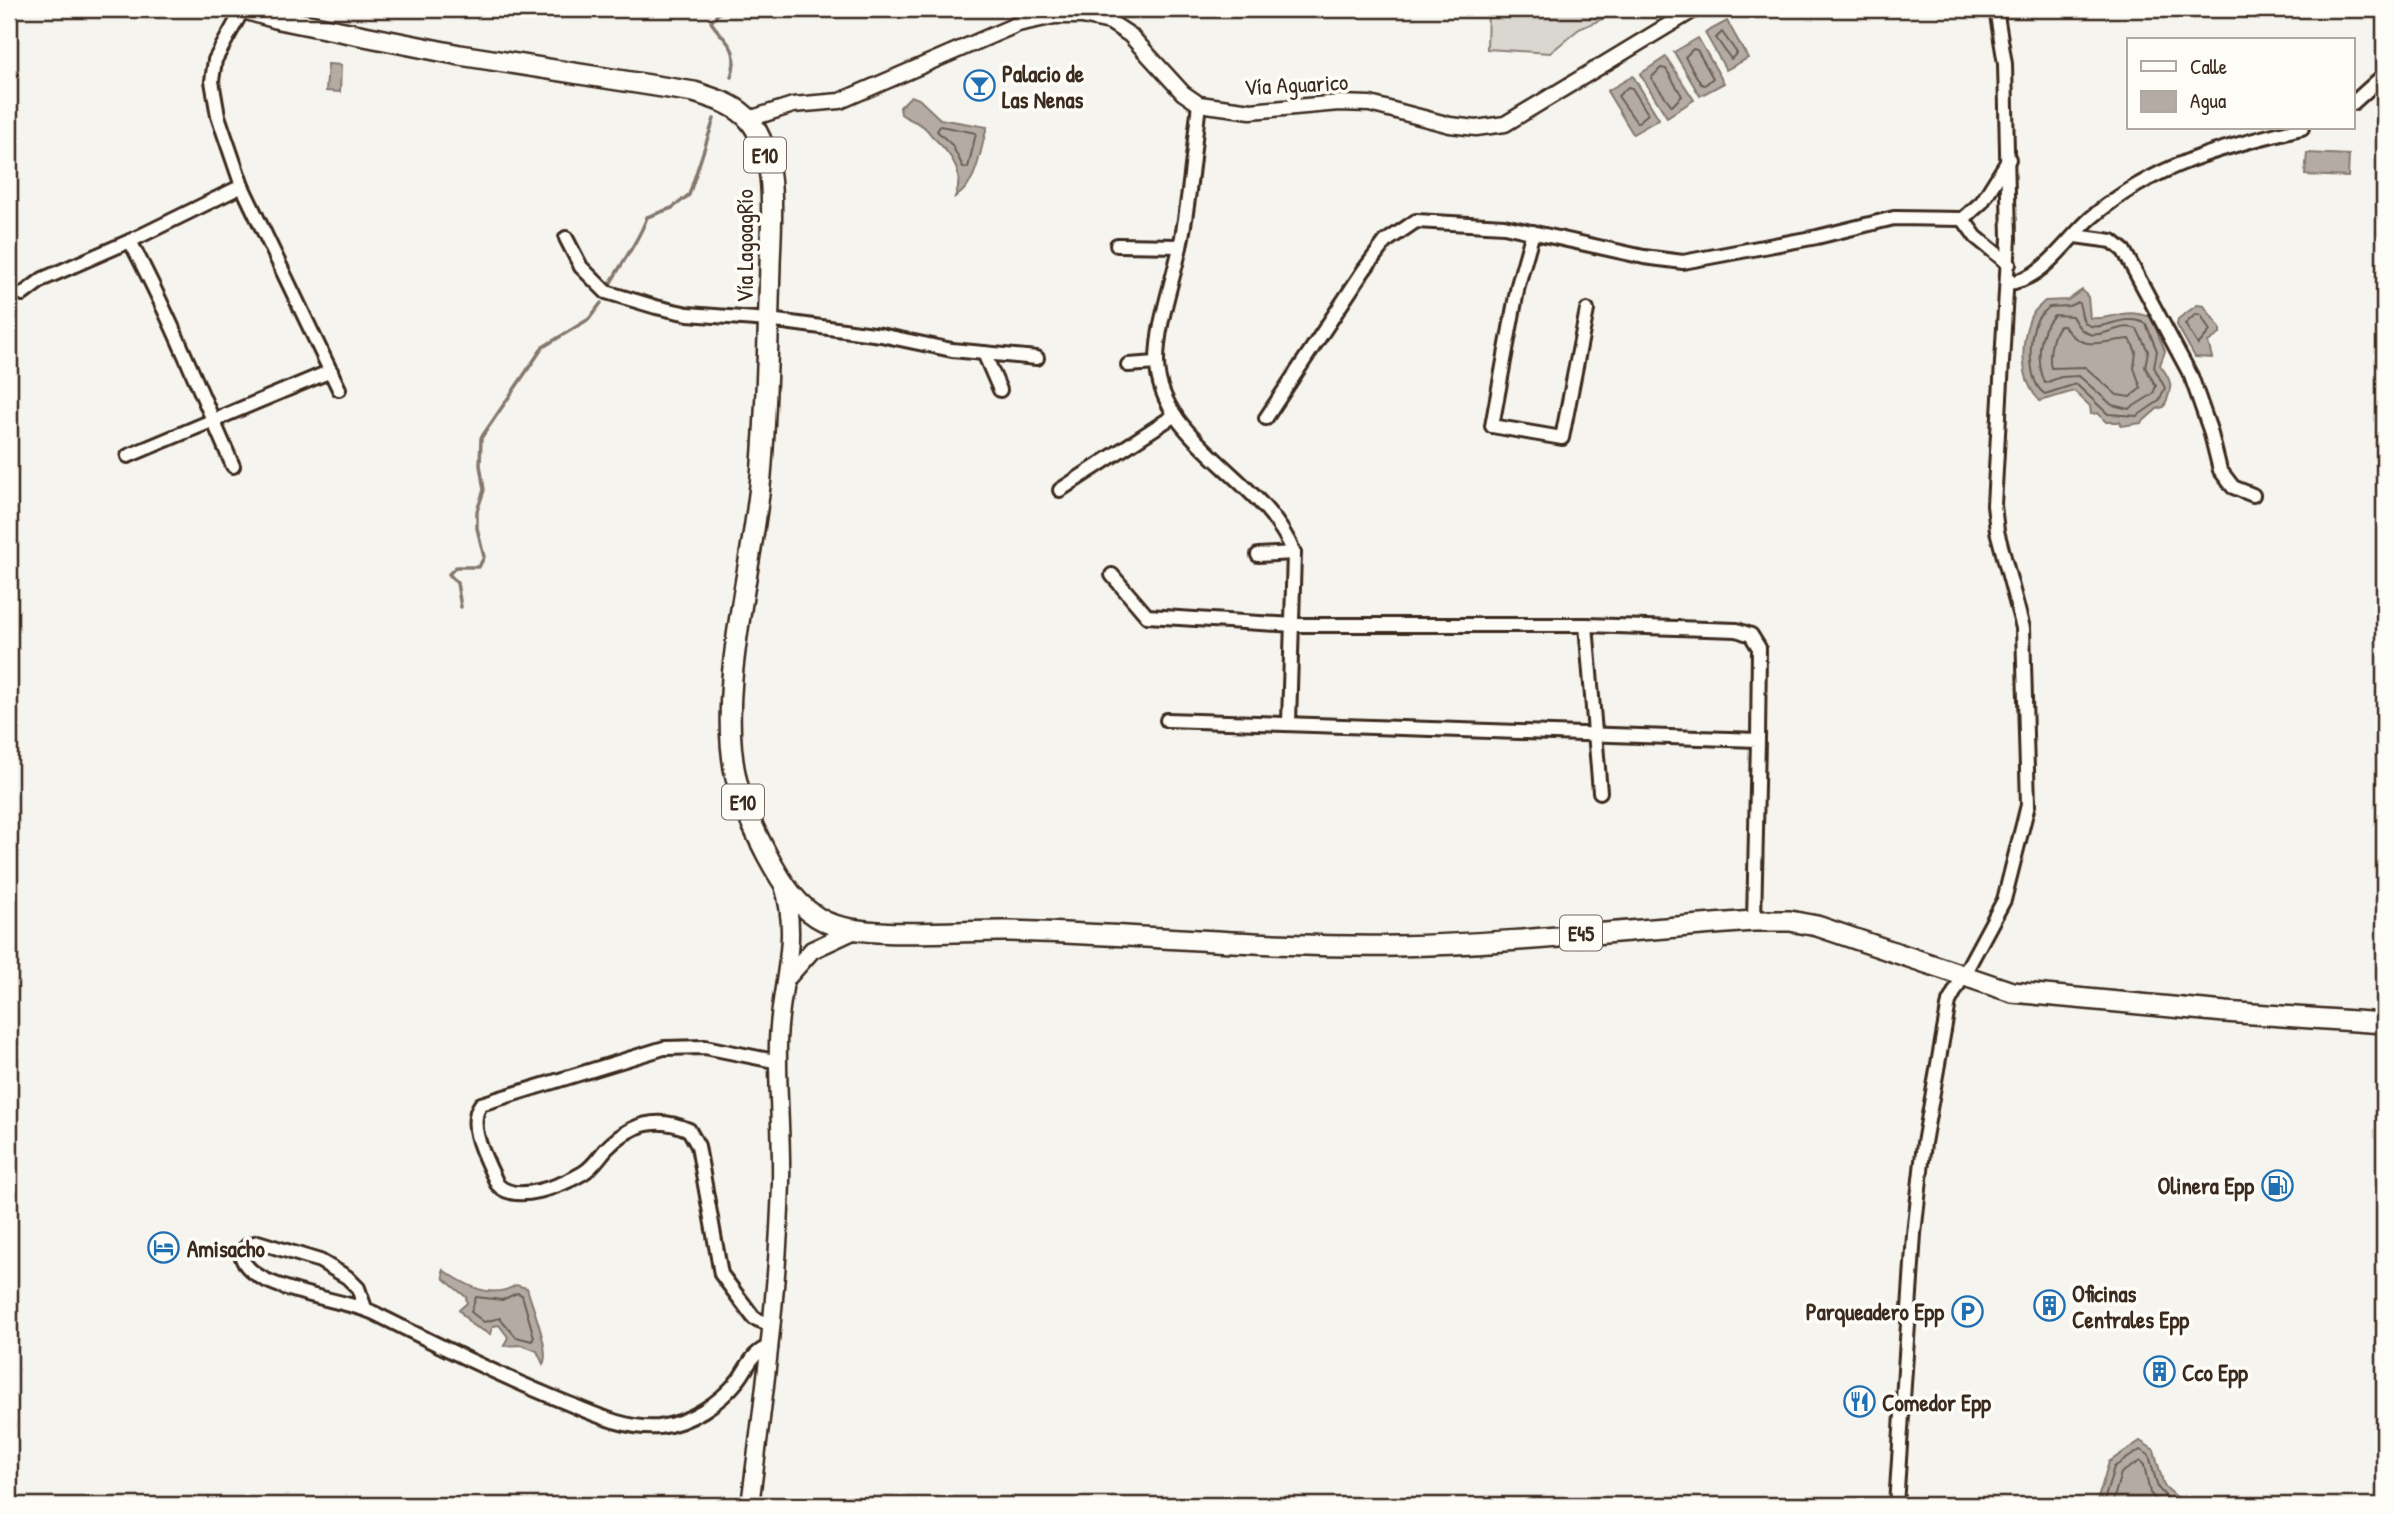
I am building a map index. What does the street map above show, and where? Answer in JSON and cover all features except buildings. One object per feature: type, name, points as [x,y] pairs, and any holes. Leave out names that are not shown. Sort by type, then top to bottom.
[{"type":"highway","name":"E10","points":[[244,9],[279,19],[472,57],[694,92],[728,103],[749,119]]},
{"type":"highway","name":"Vía LagoagRío","points":[[749,119],[764,145],[768,170],[771,220],[769,320],[761,475],[741,608],[731,737],[742,798],[782,884]]},
{"type":"highway","name":"E45","points":[[782,884],[813,915],[853,931],[1009,931],[1396,946],[1754,921],[1790,921],[1817,926],[2012,992],[2225,1012],[2384,1023]]},
{"type":"main road","points":[[750,1505],[773,1326],[781,1183],[779,1024],[792,926],[782,884]]},
{"type":"main road","points":[[787,979],[812,950],[853,931]]},
{"type":"street","points":[[244,9],[215,60],[212,81],[218,116],[242,186],[340,388]]},
{"type":"street","name":"Vía Aguarico","points":[[1199,104],[1251,111],[1339,103],[1370,104],[1450,125],[1476,128],[1505,124],[1695,9]]},
{"type":"street","points":[[1896,1505],[1912,1259],[1924,1143],[1949,1002],[2004,900],[2028,805],[2023,628],[1997,531],[1994,505],[2009,264],[2009,158],[2005,64],[1996,9]]},
{"type":"street","points":[[749,119],[793,106],[840,101],[1018,24],[1055,16],[1082,16],[1110,22],[1130,35],[1183,93],[1199,104],[1180,246],[1159,335],[1159,384],[1175,415],[1272,516],[1287,536],[1294,553],[1294,625],[1289,722]]},
{"type":"street","points":[[2354,102],[2384,75]]},
{"type":"street","points":[[2008,283],[2029,278],[2076,236],[2089,220],[2126,191],[2181,162],[2295,130]]},
{"type":"street","points":[[1266,418],[1385,242],[1416,221],[1471,222],[1533,232],[1644,257],[1683,262],[1817,237],[1894,218],[1963,219],[1982,202],[2009,158]]},
{"type":"street","points":[[23,294],[43,279],[130,241],[242,186]]},
{"type":"street","points":[[1963,219],[1976,237],[2009,264]]},
{"type":"street","points":[[1533,232],[1518,285],[1492,426],[1562,438],[1587,310]]},
{"type":"street","points":[[2076,236],[2112,241],[2124,251],[2191,376],[2210,430],[2220,470],[2233,487],[2253,495]]},
{"type":"street","points":[[566,238],[581,267],[606,292],[688,314],[769,320],[984,353],[1037,358]]},
{"type":"street","points":[[130,241],[185,353],[211,421],[233,466]]},
{"type":"street","points":[[1117,245],[1180,246]]},
{"type":"street","points":[[984,353],[1000,390]]},
{"type":"street","points":[[1128,365],[1157,363]]},
{"type":"street","points":[[128,456],[331,371]]},
{"type":"street","points":[[1060,490],[1175,415]]},
{"type":"street","points":[[1258,555],[1294,553]]},
{"type":"street","points":[[1112,575],[1147,616],[1294,625],[1586,625],[1737,630],[1751,635],[1759,648],[1754,921]]},
{"type":"street","points":[[1586,625],[1600,792]]},
{"type":"street","points":[[1167,720],[1289,722],[1594,736],[1758,740]]},
{"type":"street","points":[[773,1326],[754,1318],[721,1274],[698,1146],[689,1130],[663,1121],[648,1122],[619,1137],[583,1173],[525,1193],[512,1194],[503,1191],[497,1184],[475,1127],[477,1110],[481,1104],[664,1048],[705,1047],[779,1062]]},
{"type":"street","points":[[365,1308],[358,1288],[320,1261],[258,1242],[241,1252],[241,1259],[249,1272],[309,1294],[365,1308],[500,1376],[597,1415],[632,1425],[657,1427],[699,1413],[726,1392],[751,1356],[771,1346]]},
{"type":"shaded area","points":[[1488,9],[1625,9],[1579,29],[1550,53],[1487,49]]},
{"type":"water","points":[[1727,21],[1748,58],[1726,70],[1705,33]]},
{"type":"water","points":[[1698,38],[1724,83],[1700,96],[1674,52]]},
{"type":"water","points":[[1666,57],[1694,100],[1667,117],[1640,74]]},
{"type":"water","points":[[328,64],[341,65],[340,92],[326,91]]},
{"type":"water","points":[[1633,76],[1659,119],[1633,134],[1607,91]]},
{"type":"water","points":[[911,96],[919,99],[940,119],[987,127],[969,184],[955,197],[959,179],[950,156],[924,127],[901,114],[900,107]]},
{"type":"water","points":[[2307,153],[2349,155],[2348,177],[2305,175]]},
{"type":"water","points":[[2082,290],[2088,297],[2090,318],[2125,313],[2151,317],[2165,351],[2160,365],[2169,380],[2170,389],[2164,407],[2157,409],[2141,423],[2122,426],[2120,422],[2106,422],[2098,413],[2091,414],[2090,406],[2074,391],[2040,401],[2033,393],[2025,373],[2023,351],[2031,316],[2045,301],[2068,300]]},
{"type":"water","points":[[2197,305],[2204,306],[2220,328],[2220,334],[2208,342],[2212,358],[2195,357],[2177,325],[2178,319]]},
{"type":"water","points":[[443,1270],[470,1286],[488,1291],[507,1290],[516,1285],[527,1288],[543,1338],[543,1364],[537,1351],[522,1345],[504,1346],[508,1337],[499,1325],[493,1326],[490,1334],[472,1325],[459,1310],[467,1303],[466,1297],[444,1279]]},
{"type":"water","points":[[2140,1441],[2154,1450],[2164,1486],[2178,1498],[2176,1505],[2096,1505],[2109,1462]]},
{"type":"waterway","points":[[722,9],[711,22],[733,52],[734,67],[731,77]]},
{"type":"waterway","points":[[610,284],[647,217],[672,208],[689,195],[714,119]]},
{"type":"waterway","points":[[461,607],[457,583],[449,574],[456,567],[479,567],[484,557],[477,528],[477,511],[484,490],[480,465],[481,438],[543,347],[589,319],[601,303]]},
{"type":"place","name":"Palacio de Las Nenas","points":[[979,86]]},
{"type":"place","name":"Olinera Epp","points":[[2277,1185]]},
{"type":"place","name":"Amisacho","points":[[164,1248]]},
{"type":"place","name":"Oficinas Centrales Epp","points":[[2049,1306]]},
{"type":"place","name":"Parqueadero Epp","points":[[1967,1311]]},
{"type":"place","name":"Cco Epp","points":[[2159,1372]]},
{"type":"place","name":"Comedor Epp","points":[[1859,1402]]}]
